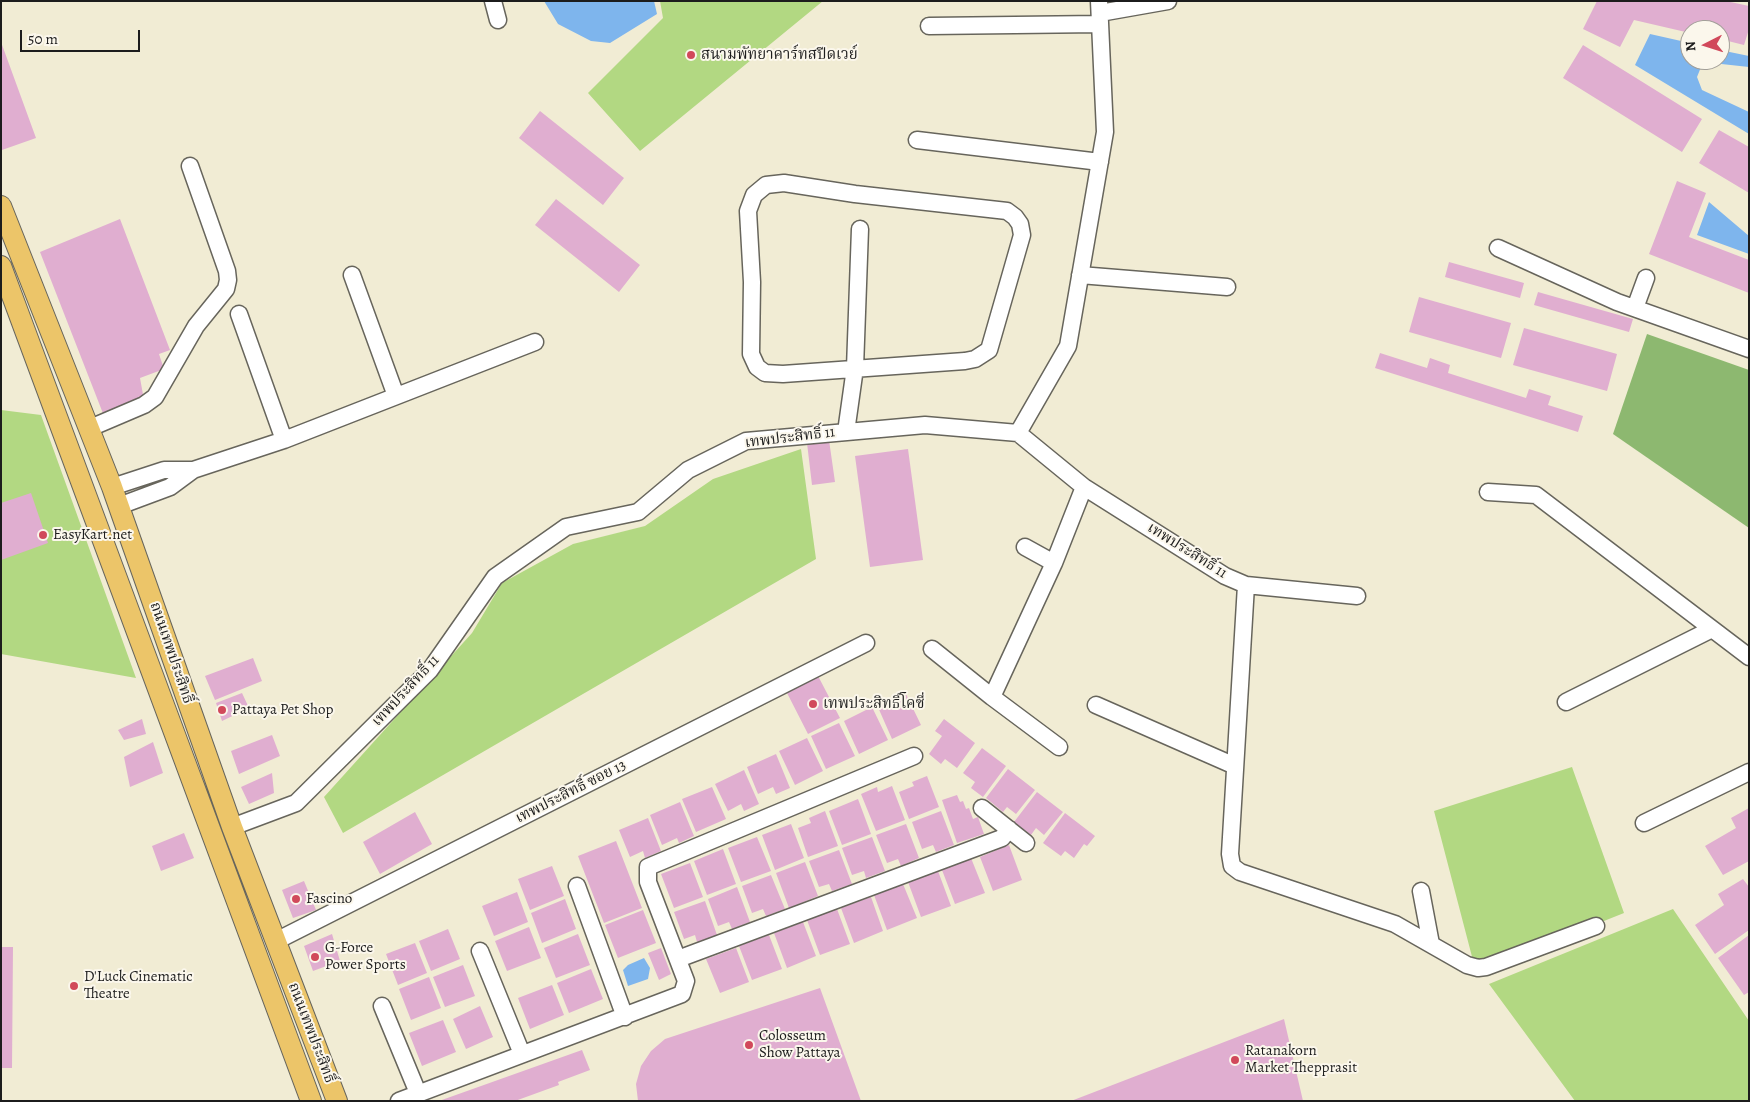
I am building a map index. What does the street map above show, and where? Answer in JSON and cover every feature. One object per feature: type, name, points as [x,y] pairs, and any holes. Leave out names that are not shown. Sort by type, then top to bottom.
[{"type":"main road","name":"ถนนเทพประสิทธิ์","points":[[1,206],[112,486],[232,827],[337,1101]]},
{"type":"main road","name":"ถนนเทพประสิทธิ์","points":[[1,266],[311,1101]]},
{"type":"street","points":[[493,1],[498,20]]},
{"type":"street","points":[[929,26],[1100,13],[1168,1]]},
{"type":"street","points":[[1018,434],[1068,346],[1105,132],[1100,13]]},
{"type":"street","points":[[917,140],[1100,162]]},
{"type":"street","points":[[90,428],[144,405],[155,397],[196,326],[226,290],[227,270],[190,166]]},
{"type":"street","points":[[784,183],[855,194],[1007,211],[1015,217],[1020,224],[1022,235],[992,343],[983,355],[965,361],[855,368],[784,374],[765,373],[757,367],[751,354],[752,282],[748,211],[754,195],[766,185],[784,183]]},
{"type":"street","points":[[846,432],[855,368],[860,229]]},
{"type":"street","points":[[1498,248],[1635,308],[1749,349]]},
{"type":"street","points":[[352,275],[396,396]]},
{"type":"street","points":[[1080,275],[1227,287]]},
{"type":"street","points":[[1635,308],[1646,278]]},
{"type":"street","points":[[239,314],[284,440]]},
{"type":"street","points":[[119,506],[170,487],[193,470],[284,440],[535,342]]},
{"type":"street","name":"เทพประสิทธิ์ 11","points":[[232,827],[296,803],[430,670],[495,577],[566,527],[638,512],[688,470],[746,440],[925,425],[1018,434],[1084,487],[1225,576],[1246,585],[1357,596]]},
{"type":"street","points":[[112,486],[164,470],[193,470]]},
{"type":"street","points":[[992,697],[1054,563],[1084,487]]},
{"type":"street","points":[[1488,492],[1536,495],[1749,657]]},
{"type":"street","points":[[1025,547],[1054,563]]},
{"type":"street","points":[[1246,585],[1230,854],[1232,866],[1240,872],[1395,924],[1467,965],[1486,967],[1596,926]]},
{"type":"street","points":[[1566,702],[1712,629]]},
{"type":"street","name":"เทพประสิทธิ์ ซอย 13","points":[[276,941],[866,643]]},
{"type":"street","points":[[932,649],[1059,747]]},
{"type":"street","points":[[1096,705],[1236,766]]},
{"type":"street","points":[[399,1101],[682,994],[686,981],[648,882],[648,867],[914,756]]},
{"type":"street","points":[[1644,823],[1749,772]]},
{"type":"street","points":[[982,808],[1026,843]]},
{"type":"street","points":[[678,959],[1002,838],[1010,829]]},
{"type":"street","points":[[577,886],[625,1017]]},
{"type":"street","points":[[1421,891],[1431,944]]},
{"type":"street","points":[[480,951],[522,1054]]},
{"type":"street","points":[[382,1006],[418,1093]]},
{"type":"green space","name":"สนามพัทยาคาร์ทสปีดเวย์","points":[[660,1],[823,1],[640,151],[588,93],[663,18]]},
{"type":"green space","points":[[1647,334],[1749,370],[1749,528],[1613,434]]},
{"type":"green space","name":"EasyKart.net","points":[[1,410],[41,415],[136,678],[1,654]]},
{"type":"green space","points":[[801,449],[816,559],[343,833],[324,797],[472,633],[502,583],[573,544],[645,526],[713,479]]},
{"type":"green space","points":[[1572,767],[1624,913],[1476,972],[1434,811]]},
{"type":"green space","points":[[1673,909],[1749,1021],[1749,1101],[1575,1101],[1489,984]]},
{"type":"water","points":[[544,1],[654,1],[657,14],[610,43],[591,41],[558,24]]},
{"type":"water","points":[[1650,34],[1680,41],[1680,70],[1700,70],[1697,77],[1702,90],[1749,112],[1749,134],[1635,65]]},
{"type":"water","points":[[1730,52],[1749,56],[1749,67],[1730,65]]},
{"type":"water","points":[[1709,202],[1749,236],[1749,254],[1697,235]]},
{"type":"water","points":[[644,958],[650,968],[648,979],[628,986],[623,970],[628,965]]},
{"type":"building","points":[[1597,1],[1726,1],[1749,6],[1749,29],[1744,45],[1730,42],[1730,20],[1680,20],[1680,31],[1634,20],[1620,47],[1583,29]]},
{"type":"building","points":[[1,42],[36,138],[2,150],[1,148]]},
{"type":"building","points":[[1583,45],[1702,119],[1682,152],[1563,78]]},
{"type":"building","points":[[540,111],[624,178],[603,205],[519,138]]},
{"type":"building","points":[[1719,130],[1749,147],[1749,193],[1699,163]]},
{"type":"building","points":[[1677,181],[1706,193],[1689,237],[1749,260],[1749,293],[1649,254]]},
{"type":"building","points":[[556,199],[640,265],[619,292],[535,225]]},
{"type":"building","points":[[120,219],[170,350],[159,354],[164,369],[140,378],[144,400],[104,416],[40,252]]},
{"type":"building","points":[[1449,262],[1524,283],[1520,298],[1445,277]]},
{"type":"building","points":[[1538,292],[1633,319],[1629,332],[1534,305]]},
{"type":"building","points":[[1419,297],[1511,323],[1501,358],[1409,332]]},
{"type":"building","points":[[1524,328],[1617,354],[1607,391],[1513,365]]},
{"type":"building","points":[[1380,353],[1427,368],[1430,358],[1450,365],[1448,373],[1526,398],[1529,389],[1551,396],[1548,405],[1583,416],[1578,432],[1375,368]]},
{"type":"building","points":[[829,440],[835,482],[812,485],[807,443]]},
{"type":"building","points":[[908,449],[923,560],[870,567],[855,456]]},
{"type":"building","points":[[31,493],[48,543],[1,560],[1,503]]},
{"type":"building","points":[[253,658],[262,681],[215,700],[205,676]]},
{"type":"building","name":"เทพประสิทธิ์โคซี่","points":[[817,674],[840,718],[808,734],[786,691]]},
{"type":"building","points":[[905,692],[921,725],[892,739],[877,705]]},
{"type":"building","points":[[242,693],[249,708],[222,721],[216,703]]},
{"type":"building","points":[[872,707],[888,740],[859,754],[844,721]]},
{"type":"building","points":[[142,719],[146,734],[124,740],[118,730]]},
{"type":"building","points":[[944,719],[975,743],[957,768],[945,759],[941,764],[929,754],[942,736],[935,731]]},
{"type":"building","points":[[839,723],[855,756],[826,769],[811,736]]},
{"type":"building","points":[[272,735],[280,756],[239,774],[231,751]]},
{"type":"building","points":[[807,738],[823,771],[795,785],[779,751]]},
{"type":"building","points":[[153,742],[163,773],[130,787],[124,757]]},
{"type":"building","points":[[982,748],[1006,766],[983,797],[971,788],[975,782],[963,773]]},
{"type":"building","points":[[776,754],[790,788],[776,794],[773,787],[758,794],[747,767]]},
{"type":"building","points":[[1008,769],[1035,790],[1016,814],[1007,807],[1003,812],[986,798]]},
{"type":"building","points":[[744,770],[759,804],[744,811],[741,804],[728,811],[715,784]]},
{"type":"building","points":[[272,773],[274,793],[249,804],[241,787]]},
{"type":"building","points":[[927,776],[939,807],[909,819],[899,792],[914,786],[912,782]]},
{"type":"building","points":[[892,786],[905,820],[876,831],[861,794],[877,787],[878,792]]},
{"type":"building","points":[[712,787],[726,819],[696,832],[682,799]]},
{"type":"building","points":[[1037,792],[1063,812],[1044,835],[1036,828],[1031,835],[1014,822]]},
{"type":"building","points":[[957,795],[960,802],[963,801],[966,809],[969,808],[973,819],[978,817],[984,834],[957,843],[942,800]]},
{"type":"building","points":[[858,799],[871,834],[842,845],[829,811]]},
{"type":"building","points":[[680,802],[694,836],[679,843],[677,838],[662,845],[650,815]]},
{"type":"building","points":[[1749,808],[1749,861],[1723,875],[1705,846],[1736,828],[1731,818]]},
{"type":"building","points":[[825,811],[838,846],[808,857],[798,828],[811,823],[809,818]]},
{"type":"building","points":[[941,811],[954,845],[936,852],[933,845],[922,849],[912,822]]},
{"type":"building","points":[[415,812],[432,844],[380,874],[363,842]]},
{"type":"building","points":[[1065,813],[1095,836],[1087,846],[1084,844],[1074,858],[1065,851],[1061,856],[1043,843]]},
{"type":"building","points":[[648,818],[661,851],[645,858],[643,851],[630,857],[619,830]]},
{"type":"building","points":[[791,824],[804,858],[775,870],[762,835]]},
{"type":"building","points":[[906,824],[919,858],[901,866],[898,859],[887,863],[876,835]]},
{"type":"building","points":[[184,833],[194,858],[161,871],[152,846]]},
{"type":"building","points":[[757,837],[771,871],[741,882],[728,848]]},
{"type":"building","points":[[872,837],[885,871],[866,878],[864,871],[852,875],[842,848]]},
{"type":"building","points":[[616,841],[642,908],[604,923],[578,856]]},
{"type":"building","points":[[1009,845],[1022,880],[993,891],[980,857]]},
{"type":"building","points":[[723,849],[736,884],[707,895],[694,861]]},
{"type":"building","points":[[839,850],[852,884],[832,891],[829,884],[819,887],[809,861]]},
{"type":"building","points":[[971,858],[985,893],[955,904],[942,870]]},
{"type":"building","points":[[805,862],[818,896],[789,908],[776,873]]},
{"type":"building","points":[[690,863],[703,897],[674,908],[661,874]]},
{"type":"building","points":[[552,866],[564,896],[530,910],[518,879]]},
{"type":"building","points":[[938,871],[951,906],[921,917],[908,882]]},
{"type":"building","points":[[771,875],[785,909],[766,916],[763,909],[752,913],[742,886]]},
{"type":"building","points":[[1743,879],[1749,887],[1749,930],[1715,954],[1695,925],[1724,905],[1718,894]]},
{"type":"building","points":[[304,881],[316,910],[293,918],[282,890]]},
{"type":"building","points":[[903,884],[917,918],[887,930],[874,895]]},
{"type":"building","points":[[737,887],[750,922],[732,929],[729,922],[718,926],[708,899]]},
{"type":"building","points":[[517,892],[528,922],[494,936],[482,906]]},
{"type":"building","points":[[871,897],[883,931],[854,943],[841,908]]},
{"type":"building","points":[[565,899],[576,929],[542,943],[531,913]]},
{"type":"building","points":[[705,901],[717,935],[697,942],[695,935],[684,939],[674,912]]},
{"type":"building","points":[[837,909],[850,944],[820,955],[807,920]]},
{"type":"building","points":[[643,910],[656,943],[618,958],[605,925]]},
{"type":"building","points":[[803,922],[816,956],[787,968],[774,933]]},
{"type":"building","points":[[529,927],[541,958],[507,971],[495,941]]},
{"type":"building","points":[[448,929],[460,959],[431,971],[419,941]]},
{"type":"building","points":[[332,934],[340,961],[313,971],[304,946]]},
{"type":"building","points":[[578,934],[590,965],[556,978],[544,948]]},
{"type":"building","points":[[769,935],[782,969],[752,980],[739,946]]},
{"type":"building","points":[[1749,935],[1749,992],[1744,995],[1718,958]]},
{"type":"building","points":[[415,943],[427,973],[398,985],[386,954]]},
{"type":"building","points":[[1,947],[13,947],[12,1068],[1,1068]]},
{"type":"building","points":[[661,948],[671,974],[659,980],[648,953]]},
{"type":"building","points":[[736,948],[749,982],[720,993],[706,959]]},
{"type":"building","points":[[463,965],[475,996],[445,1007],[433,977]]},
{"type":"building","points":[[591,969],[603,999],[569,1013],[557,983]]},
{"type":"building","points":[[429,977],[441,1008],[411,1020],[399,989]]},
{"type":"building","points":[[552,985],[564,1015],[530,1029],[518,998]]},
{"type":"building","name":"Colosseum Show Pattaya","points":[[820,988],[861,1101],[638,1101],[636,1084],[641,1066],[651,1051],[665,1039]]},
{"type":"building","points":[[480,1006],[493,1037],[466,1049],[453,1019]]},
{"type":"building","name":"Ratanakorn Market Thepprasit","points":[[1284,1019],[1303,1101],[1071,1101]]},
{"type":"building","points":[[443,1020],[456,1052],[422,1066],[409,1033]]},
{"type":"building","points":[[582,1050],[590,1070],[558,1082],[559,1085],[515,1101],[439,1101]]},
{"type":"place","name":"สนามพัทยาคาร์ทสปีดเวย์","points":[[691,55]]},
{"type":"place","name":"EasyKart.net","points":[[43,535]]},
{"type":"place","name":"เทพประสิทธิ์โคซี่","points":[[813,704]]},
{"type":"place","name":"Pattaya Pet Shop","points":[[222,710]]},
{"type":"place","name":"Fascino","points":[[296,899]]},
{"type":"place","name":"G-Force Power Sports","points":[[315,957]]},
{"type":"place","name":"D'Luck Cinematic Theatre","points":[[74,986]]},
{"type":"place","name":"Colosseum Show Pattaya","points":[[749,1045]]},
{"type":"place","name":"Ratanakorn Market Thepprasit","points":[[1235,1060]]}]
